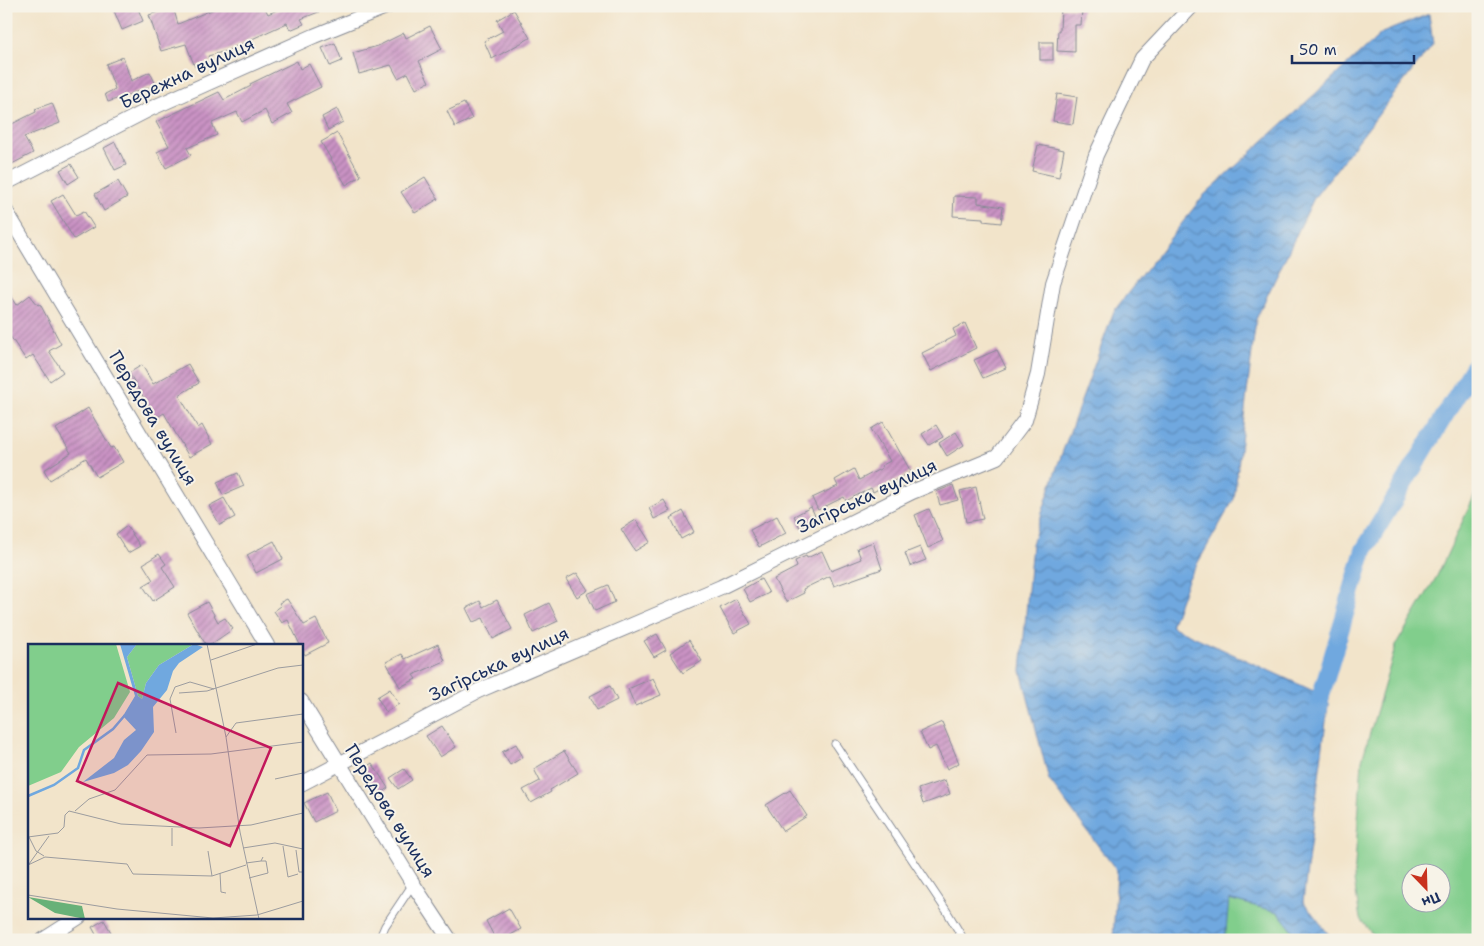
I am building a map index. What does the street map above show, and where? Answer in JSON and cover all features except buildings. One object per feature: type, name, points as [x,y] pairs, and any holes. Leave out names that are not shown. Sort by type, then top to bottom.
[{"type":"street","name":"Бережна вулиця","points":[[6,183],[152,108],[314,36],[388,6]]},
{"type":"street","name":"Загірська вулиця","points":[[302,783],[478,691],[721,587],[912,492],[997,457],[1025,420],[1038,374],[1053,282],[1096,155],[1142,59],[1192,6]]},
{"type":"street","name":"Передова вулиця","points":[[6,211],[266,644]]},
{"type":"street","name":"Передова вулиця","points":[[302,703],[412,884],[450,940]]},
{"type":"street","points":[[43,940],[77,918]]},
{"type":"lane","points":[[835,744],[964,940]]},
{"type":"lane","points":[[379,940],[385,926],[412,884]]},
{"type":"green space","points":[[1478,488],[1478,940],[1377,940],[1360,919],[1354,880],[1362,760],[1396,645],[1437,576]]},
{"type":"green space","points":[[1228,899],[1278,912],[1300,940],[1225,940]]},
{"type":"water","points":[[1429,14],[1433,44],[1314,198],[1256,319],[1234,499],[1188,580],[1171,626],[1329,698],[1303,901],[1333,940],[1300,940],[1278,912],[1229,899],[1225,940],[1113,940],[1117,871],[1049,780],[1021,671],[1032,544],[1057,467],[1114,311],[1203,196],[1382,33]]},
{"type":"waterway","points":[[1317,719],[1321,695],[1364,550],[1478,360]]}]
